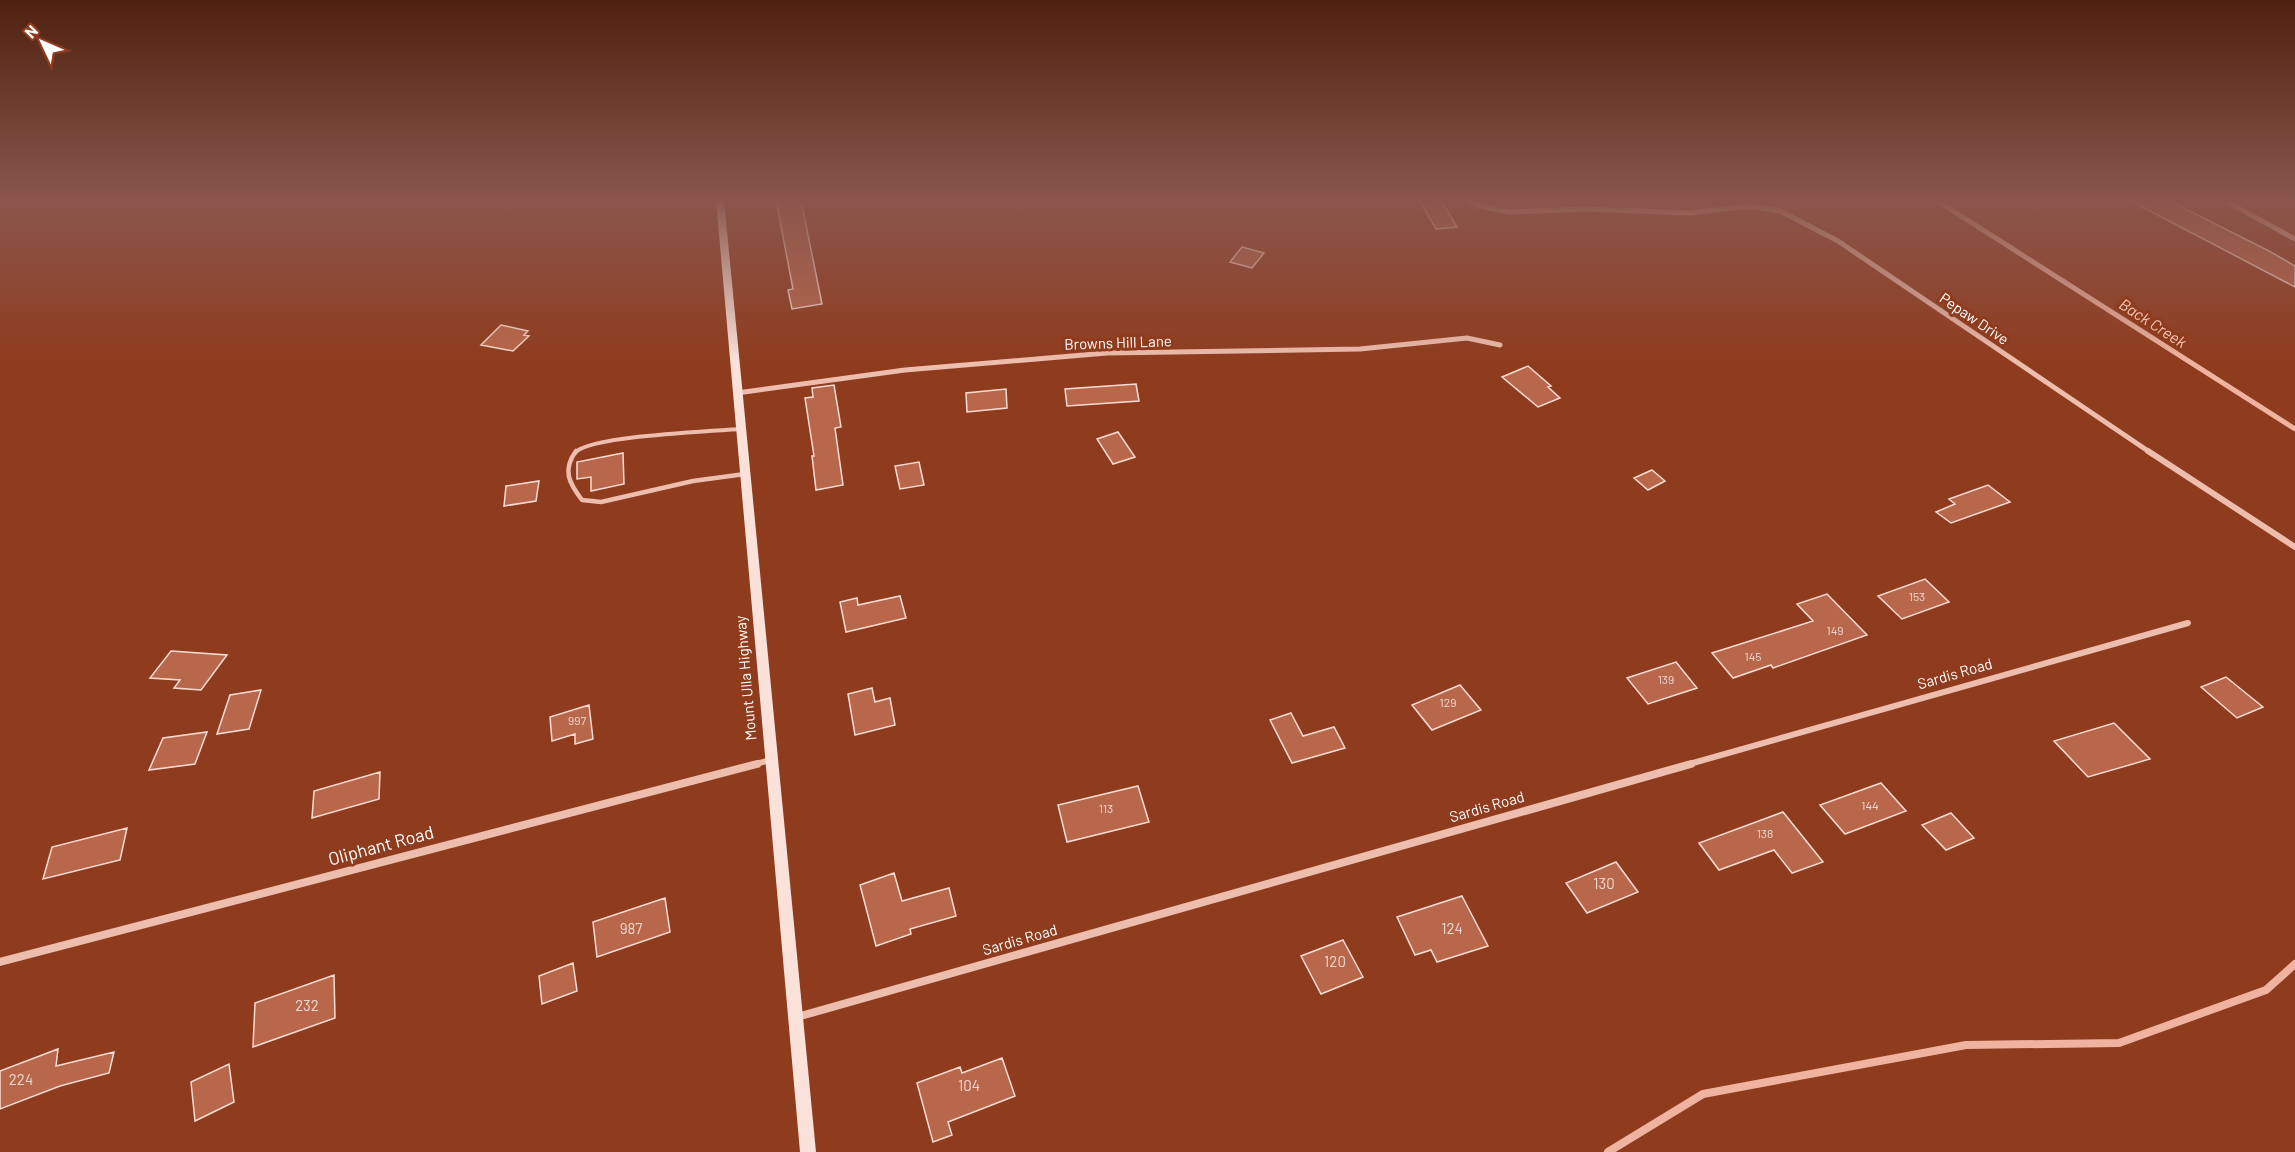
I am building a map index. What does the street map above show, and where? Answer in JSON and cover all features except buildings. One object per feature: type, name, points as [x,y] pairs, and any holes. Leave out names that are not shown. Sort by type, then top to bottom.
[{"type":"main road","name":"Mount Ulla Highway","points":[[725,254],[808,1152]]},
{"type":"street","name":"Pepaw Drive","points":[[1855,254],[2235,510],[2295,546]]},
{"type":"street","name":"Browns Hill Lane","points":[[737,393],[905,370],[1107,353],[1360,349],[1467,338],[1500,345]]},
{"type":"street","name":"Sardis Road","points":[[795,1018],[2188,623]]},
{"type":"street","name":"Oliphant Road","points":[[0,962],[771,760]]},
{"type":"lane","points":[[741,429],[604,441],[579,448],[568,462],[568,481],[582,500],[601,502],[693,481],[745,474]]},
{"type":"waterway","name":"Back Creek","points":[[2020,254],[2295,429]]},
{"type":"waterway","points":[[1608,1152],[1703,1094],[1966,1045],[2119,1043],[2266,990],[2295,964]]}]
